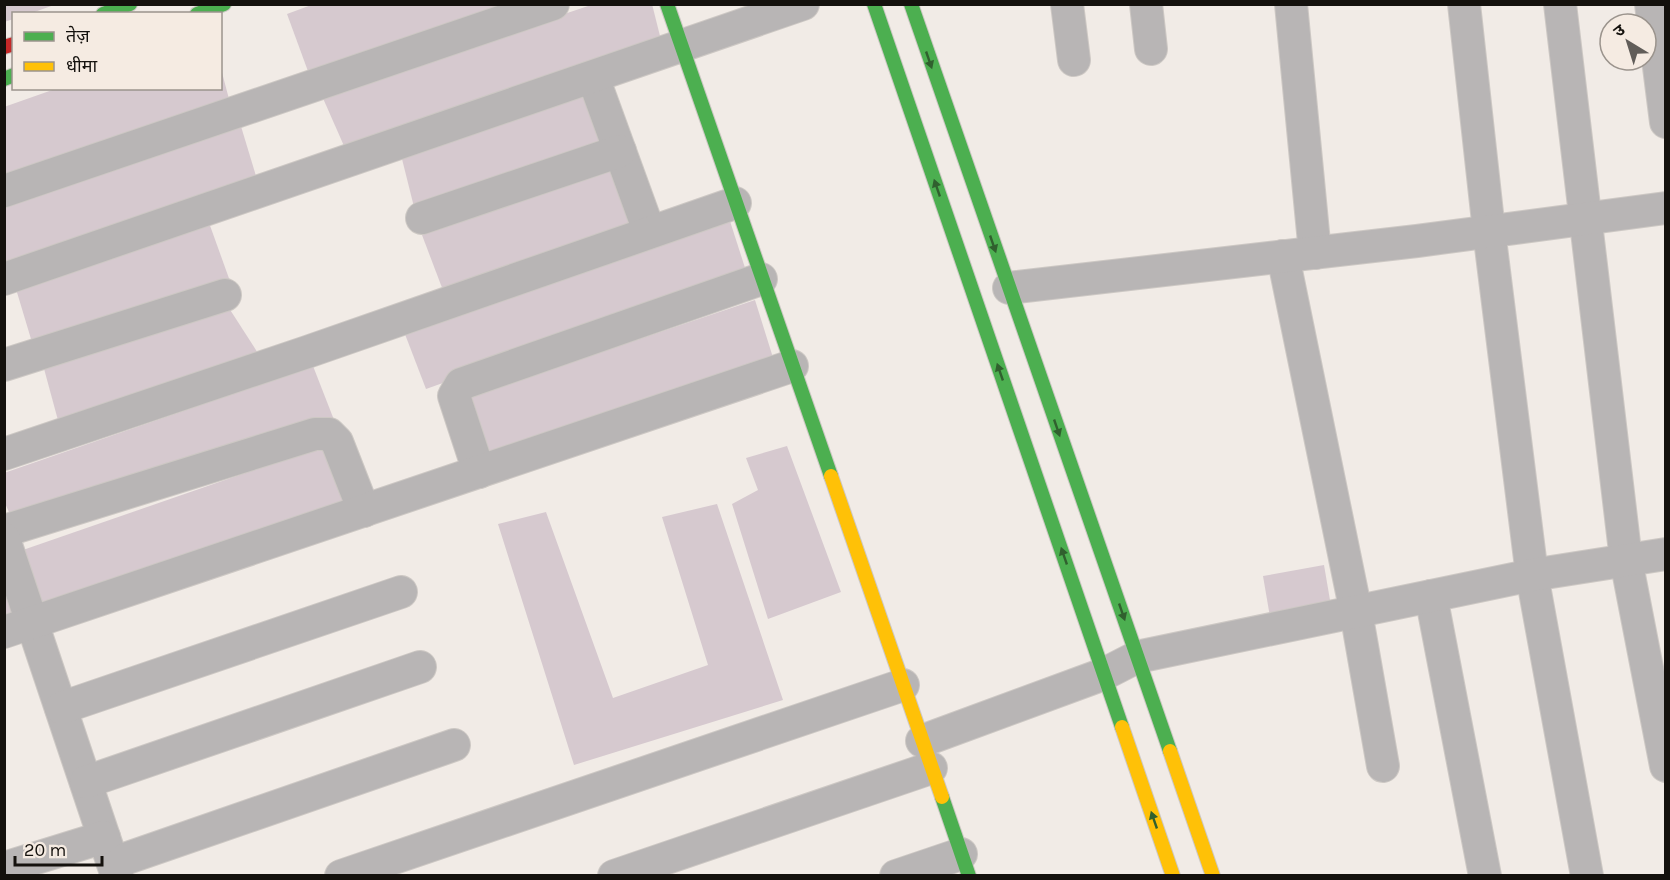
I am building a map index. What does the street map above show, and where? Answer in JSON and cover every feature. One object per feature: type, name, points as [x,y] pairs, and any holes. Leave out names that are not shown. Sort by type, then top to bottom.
[{"type":"street","points":[[108,12],[130,4]]},
{"type":"street","points":[[202,12],[224,4]]},
{"type":"street","points":[[4,191],[553,4]]},
{"type":"street","points":[[667,4],[965,865],[896,876]]},
{"type":"street","points":[[4,279],[803,4]]},
{"type":"street","points":[[874,4],[1173,876]]},
{"type":"street","points":[[911,4],[1214,876]]},
{"type":"street","points":[[1066,4],[1074,60]]},
{"type":"street","points":[[1146,4],[1151,49]]},
{"type":"street","points":[[1291,4],[1315,253]]},
{"type":"street","points":[[1464,4],[1489,231],[1532,575],[1587,876]]},
{"type":"street","points":[[1560,4],[1626,560],[1665,766]]},
{"type":"street","points":[[1651,4],[1665,122]]},
{"type":"street","points":[[593,77],[649,231]]},
{"type":"street","points":[[422,218],[620,151]]},
{"type":"street","points":[[4,454],[307,352],[649,231],[735,203]]},
{"type":"street","points":[[1009,288],[1315,253],[1665,208]]},
{"type":"street","points":[[1283,256],[1356,612],[1383,766]]},
{"type":"street","points":[[479,471],[454,396],[461,384],[761,279]]},
{"type":"street","points":[[4,365],[225,295]]},
{"type":"street","points":[[18,627],[792,366]]},
{"type":"street","points":[[4,531],[315,434],[329,434],[337,441],[364,511]]},
{"type":"street","points":[[4,539],[18,627],[61,708],[112,858]]},
{"type":"street","points":[[614,876],[927,754],[1137,657],[1532,575],[1665,554]]},
{"type":"street","points":[[61,708],[401,592]]},
{"type":"street","points":[[1431,596],[1485,876]]},
{"type":"street","points":[[86,782],[420,667]]},
{"type":"street","points":[[341,876],[903,685]]},
{"type":"street","points":[[4,868],[112,858],[454,745]]},
{"type":"building","points":[[4,4],[54,5],[35,12],[12,12],[12,20],[4,22]]},
{"type":"building","points":[[314,4],[508,4],[309,74],[287,14]]},
{"type":"building","points":[[594,4],[652,4],[663,48],[348,155],[322,96]]},
{"type":"building","points":[[222,73],[229,99],[4,183],[4,107],[52,90],[222,90]]},
{"type":"building","points":[[582,92],[603,147],[415,211],[401,155]]},
{"type":"building","points":[[240,123],[259,186],[4,273],[4,199]]},
{"type":"building","points":[[618,161],[641,223],[444,293],[422,235]]},
{"type":"building","points":[[729,218],[747,274],[426,389],[403,329]]},
{"type":"building","points":[[208,220],[231,284],[34,349],[16,289]]},
{"type":"building","points":[[755,300],[775,364],[489,459],[470,396]]},
{"type":"building","points":[[227,305],[263,361],[59,424],[43,365]]},
{"type":"building","points":[[313,366],[336,425],[13,521],[4,501],[4,473]]},
{"type":"building","points":[[332,443],[355,508],[41,614],[20,551]]},
{"type":"building","points":[[787,446],[841,592],[768,619],[732,504],[758,490],[746,458]]},
{"type":"building","points":[[717,504],[783,700],[574,765],[498,524],[546,512],[613,698],[708,665],[662,517]]},
{"type":"building","points":[[4,565],[24,621],[4,628]]},
{"type":"building","points":[[1324,565],[1331,606],[1270,617],[1263,576]]},
{"type":"traffic: fast","points":[[108,12],[130,4]]},
{"type":"traffic: fast","points":[[202,12],[224,4]]},
{"type":"traffic: fast","points":[[667,4],[831,476]]},
{"type":"traffic: fast","points":[[874,4],[1122,727]]},
{"type":"traffic: fast","points":[[911,4],[1170,751]]},
{"type":"traffic: fast","points":[[4,79],[12,76]]},
{"type":"traffic: fast","points":[[942,797],[969,876]]},
{"type":"traffic: slow","points":[[831,476],[942,797]]},
{"type":"traffic: slow","points":[[1122,727],[1173,876]]},
{"type":"traffic: slow","points":[[1170,751],[1213,876]]},
{"type":"traffic: jam","points":[[4,47],[12,45]]}]
